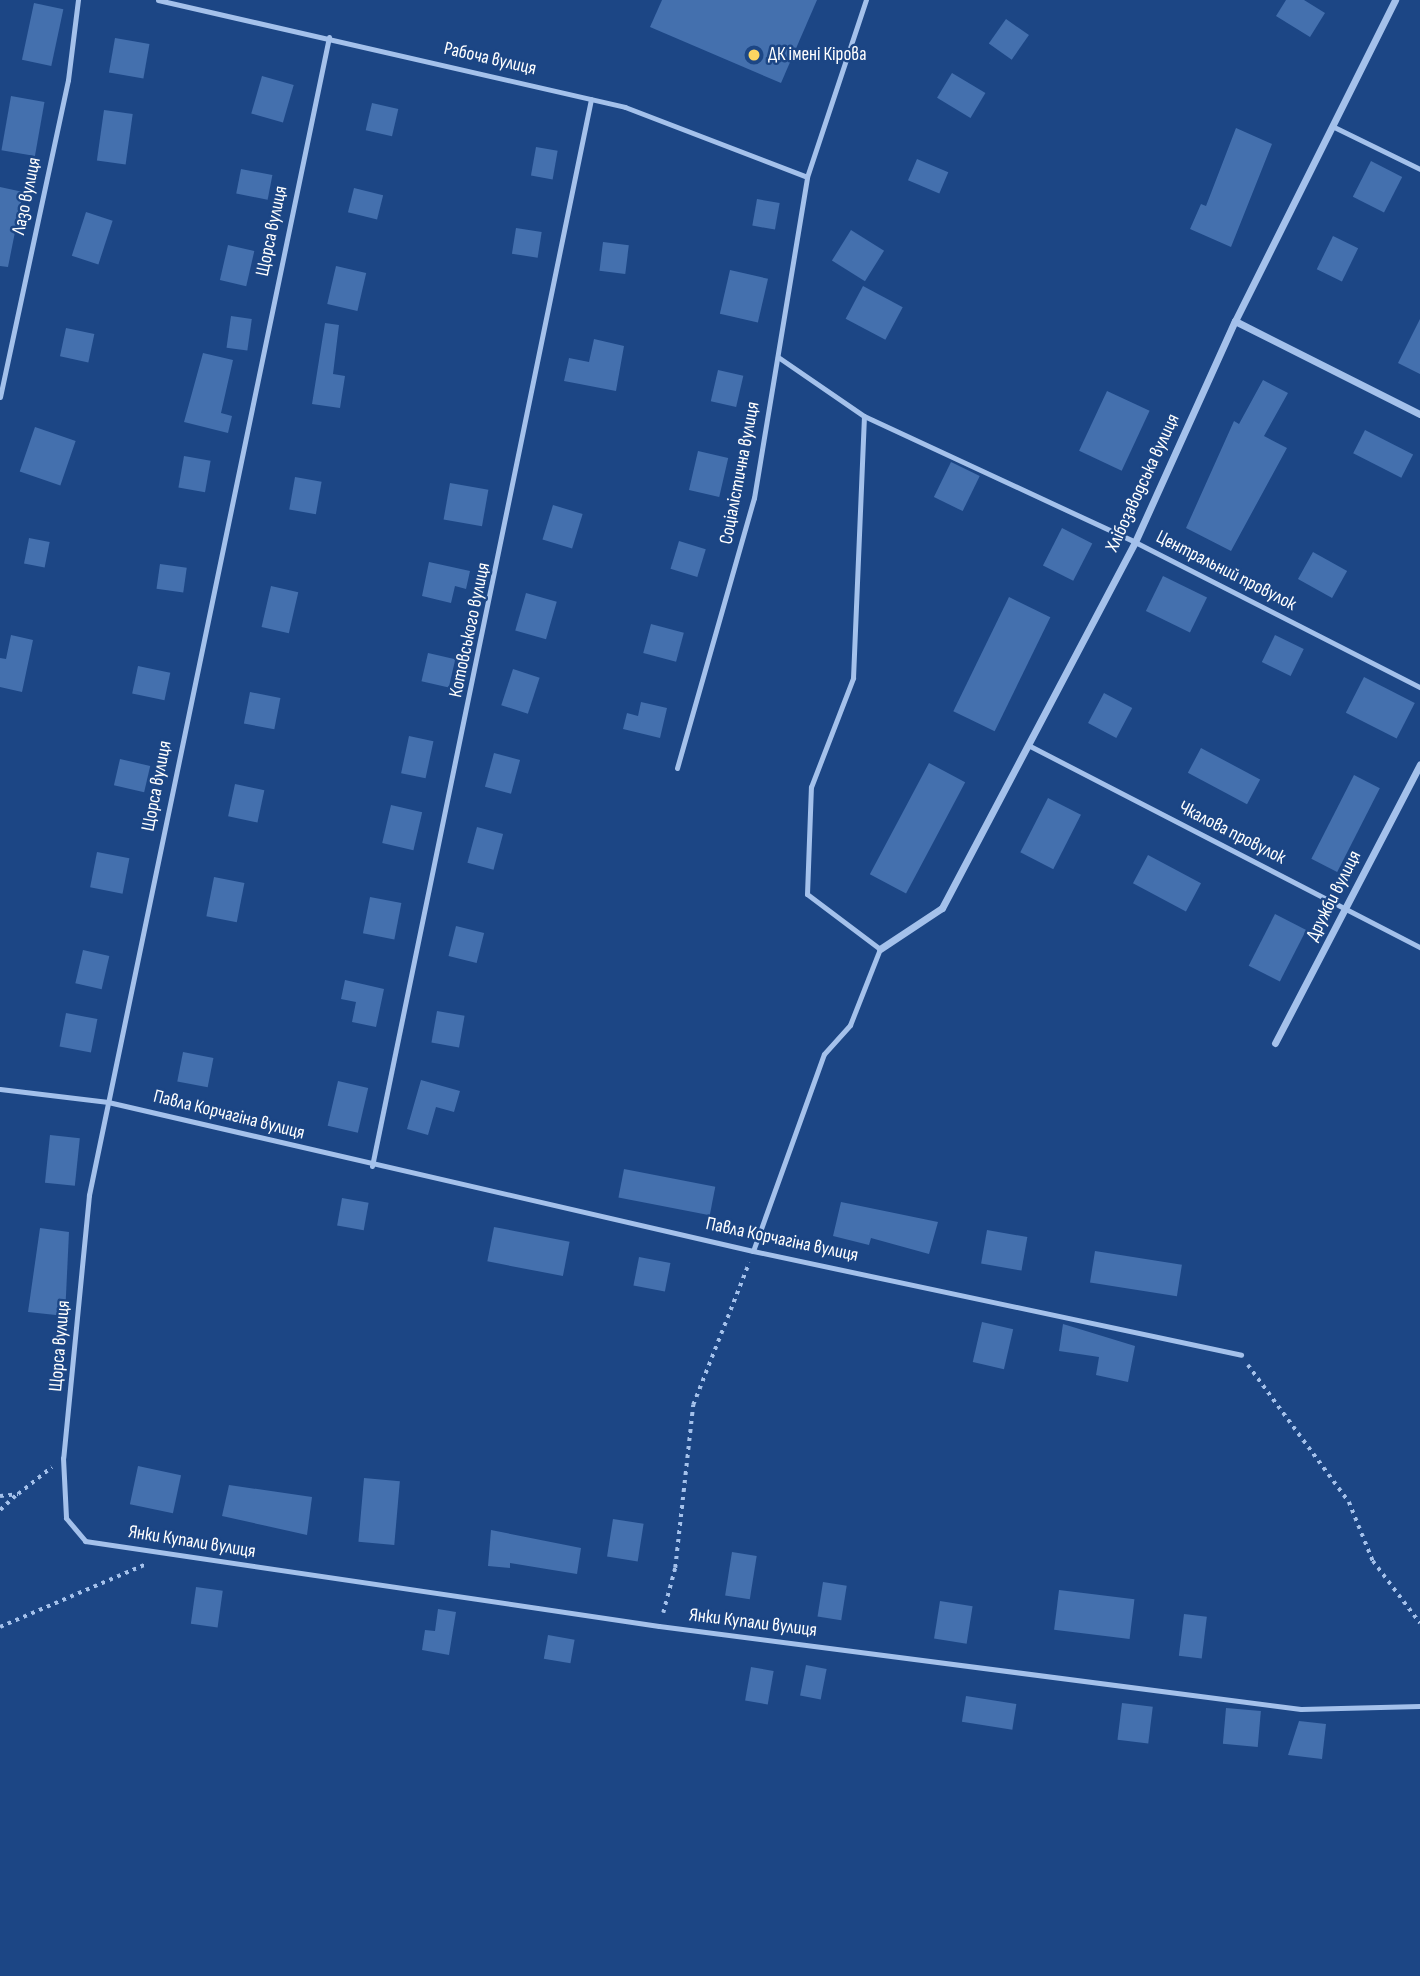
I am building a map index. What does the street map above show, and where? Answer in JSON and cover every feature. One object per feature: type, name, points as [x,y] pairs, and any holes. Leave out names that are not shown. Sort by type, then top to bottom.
[{"type":"street","name":"Хлібозаводська вулиця","points":[[880,949],[942,908],[1030,746],[1135,542],[1235,321],[1395,0]]},
{"type":"street","points":[[1235,321],[1420,414]]},
{"type":"street","name":"Дружби вулиця","points":[[1275,1042],[1420,764]]},
{"type":"lane","name":"Лазо вулиця","points":[[0,397],[68,80],[78,0]]},
{"type":"lane","name":"Рабоча вулиця","points":[[158,0],[591,99],[807,177]]},
{"type":"lane","name":"Соціалістична вулиця","points":[[677,768],[754,498],[807,177],[866,0]]},
{"type":"lane","name":"Щорса вулиця","points":[[85,1541],[66,1518],[63,1458],[89,1195],[329,37]]},
{"type":"lane","name":"Котовського вулиця","points":[[372,1166],[591,99]]},
{"type":"lane","points":[[1332,126],[1420,169]]},
{"type":"lane","name":"Центральний провулок","points":[[778,357],[864,416],[1135,542],[1420,687]]},
{"type":"lane","points":[[753,1251],[824,1054],[850,1025],[880,949],[807,894],[811,787],[853,678],[864,416]]},
{"type":"lane","name":"Чкалова провулок","points":[[1030,746],[1420,947]]},
{"type":"lane","name":"Павла Корчагіна вулиця","points":[[0,1089],[108,1102],[372,1166],[1241,1355]]},
{"type":"lane","name":"Янки Купали вулиця","points":[[85,1541],[659,1626],[1301,1709],[1420,1706]]},
{"type":"path","points":[[659,1626],[675,1568],[693,1405],[753,1251]]},
{"type":"path","points":[[1241,1355],[1349,1502],[1373,1561],[1420,1623]]},
{"type":"path","points":[[0,1510],[63,1458]]},
{"type":"path","points":[[0,1496],[18,1494]]},
{"type":"path","points":[[0,1627],[167,1555]]},
{"type":"building","name":"ДК імені Кірова","points":[[662,0],[817,0],[781,83],[650,27]]},
{"type":"building","points":[[1286,0],[1304,0],[1325,13],[1310,37],[1276,16]]},
{"type":"building","points":[[34,3],[63,9],[51,66],[22,60]]},
{"type":"building","points":[[1006,19],[1029,35],[1012,60],[989,44]]},
{"type":"building","points":[[115,38],[149,44],[143,79],[109,72]]},
{"type":"building","points":[[952,73],[985,93],[970,118],[937,98]]},
{"type":"building","points":[[262,76],[294,85],[283,123],[251,113]]},
{"type":"building","points":[[11,96],[44,102],[35,156],[1,150]]},
{"type":"building","points":[[372,103],[398,109],[392,136],[366,130]]},
{"type":"building","points":[[104,110],[133,114],[126,165],[97,161]]},
{"type":"building","points":[[1236,128],[1272,144],[1231,247],[1190,229],[1201,204],[1206,206]]},
{"type":"building","points":[[536,147],[558,151],[553,179],[531,176]]},
{"type":"building","points":[[917,159],[948,172],[939,193],[908,180]]},
{"type":"building","points":[[1371,161],[1402,177],[1384,213],[1353,197]]},
{"type":"building","points":[[241,169],[272,175],[268,200],[236,194]]},
{"type":"building","points":[[0,187],[23,192],[8,267],[0,266]]},
{"type":"building","points":[[354,188],[383,195],[377,220],[348,212]]},
{"type":"building","points":[[757,199],[780,203],[775,230],[752,226]]},
{"type":"building","points":[[86,212],[113,221],[98,264],[72,256]]},
{"type":"building","points":[[516,228],[542,232],[538,258],[512,254]]},
{"type":"building","points":[[851,230],[884,251],[865,281],[832,261]]},
{"type":"building","points":[[1333,236],[1358,248],[1342,282],[1317,269]]},
{"type":"building","points":[[603,242],[629,245],[625,274],[599,271]]},
{"type":"building","points":[[228,245],[254,251],[246,286],[220,280]]},
{"type":"building","points":[[336,266],[366,273],[357,311],[327,304]]},
{"type":"building","points":[[730,270],[768,279],[758,323],[720,314]]},
{"type":"building","points":[[863,286],[903,307],[885,340],[846,319]]},
{"type":"building","points":[[231,316],[252,319],[247,351],[227,348]]},
{"type":"building","points":[[1420,319],[1420,374],[1398,363]]},
{"type":"building","points":[[325,323],[339,325],[333,374],[345,376],[340,408],[312,404]]},
{"type":"building","points":[[66,328],[94,334],[88,362],[60,356]]},
{"type":"building","points":[[594,339],[624,346],[616,391],[564,381],[569,358],[589,362]]},
{"type":"building","points":[[203,353],[233,360],[221,413],[232,416],[228,433],[184,422]]},
{"type":"building","points":[[718,370],[743,376],[736,407],[711,401]]},
{"type":"building","points":[[1263,380],[1288,393],[1264,436],[1287,448],[1231,551],[1186,528],[1234,421],[1239,424]]},
{"type":"building","points":[[1107,391],[1150,411],[1122,471],[1079,451]]},
{"type":"building","points":[[35,427],[76,441],[60,485],[20,471]]},
{"type":"building","points":[[1365,430],[1413,455],[1401,478],[1353,453]]},
{"type":"building","points":[[698,451],[728,458],[719,497],[689,490]]},
{"type":"building","points":[[184,456],[211,461],[205,492],[178,488]]},
{"type":"building","points":[[951,462],[980,476],[963,511],[934,497]]},
{"type":"building","points":[[295,477],[322,482],[316,514],[289,509]]},
{"type":"building","points":[[450,483],[488,490],[482,526],[444,519]]},
{"type":"building","points":[[553,505],[583,514],[572,548],[542,539]]},
{"type":"building","points":[[1062,528],[1092,543],[1073,581],[1043,565]]},
{"type":"building","points":[[29,538],[50,542],[45,568],[24,564]]},
{"type":"building","points":[[679,541],[706,549],[697,577],[671,569]]},
{"type":"building","points":[[1313,552],[1347,571],[1332,598],[1298,579]]},
{"type":"building","points":[[429,562],[470,571],[466,589],[455,586],[451,603],[422,596]]},
{"type":"building","points":[[160,564],[187,568],[183,593],[157,589]]},
{"type":"building","points":[[1163,576],[1207,597],[1190,633],[1146,611]]},
{"type":"building","points":[[271,586],[298,592],[289,633],[262,627]]},
{"type":"building","points":[[526,593],[557,602],[546,639],[515,630]]},
{"type":"building","points":[[1009,597],[1050,617],[995,731],[953,711]]},
{"type":"building","points":[[651,624],[684,633],[676,662],[643,653]]},
{"type":"building","points":[[11,635],[33,640],[22,692],[0,687],[0,658],[6,659]]},
{"type":"building","points":[[1275,635],[1304,649],[1291,676],[1262,662]]},
{"type":"building","points":[[428,653],[455,659],[449,688],[421,681]]},
{"type":"building","points":[[138,666],[170,673],[164,700],[132,693]]},
{"type":"building","points":[[513,669],[540,678],[528,714],[501,705]]},
{"type":"building","points":[[1364,677],[1415,703],[1397,739],[1346,713]]},
{"type":"building","points":[[250,692],[280,698],[274,729],[244,723]]},
{"type":"building","points":[[1104,693],[1132,708],[1116,738],[1088,723]]},
{"type":"building","points":[[641,702],[667,708],[660,738],[623,729],[627,713],[638,716]]},
{"type":"building","points":[[409,736],[433,741],[426,778],[401,773]]},
{"type":"building","points":[[1201,748],[1260,779],[1247,804],[1188,773]]},
{"type":"building","points":[[494,753],[520,760],[511,794],[485,787]]},
{"type":"building","points":[[120,759],[150,766],[144,792],[114,785]]},
{"type":"building","points":[[929,763],[965,782],[906,893],[870,874]]},
{"type":"building","points":[[1354,775],[1380,788],[1337,872],[1311,859]]},
{"type":"building","points":[[235,784],[264,790],[257,823],[228,816]]},
{"type":"building","points":[[1048,798],[1081,815],[1053,869],[1020,852]]},
{"type":"building","points":[[391,805],[422,812],[413,850],[382,843]]},
{"type":"building","points":[[477,827],[503,834],[494,870],[467,863]]},
{"type":"building","points":[[97,852],[129,858],[123,894],[90,887]]},
{"type":"building","points":[[1148,855],[1201,883],[1186,911],[1133,883]]},
{"type":"building","points":[[214,877],[244,883],[237,922],[206,916]]},
{"type":"building","points":[[370,897],[401,903],[394,939],[363,933]]},
{"type":"building","points":[[1275,914],[1306,930],[1280,982],[1249,966]]},
{"type":"building","points":[[456,926],[484,933],[477,963],[449,956]]},
{"type":"building","points":[[83,950],[109,956],[102,989],[75,983]]},
{"type":"building","points":[[345,980],[384,989],[376,1027],[352,1022],[356,1002],[341,999]]},
{"type":"building","points":[[437,1011],[465,1016],[459,1047],[431,1043]]},
{"type":"building","points":[[66,1013],[97,1019],[91,1052],[60,1046]]},
{"type":"building","points":[[183,1052],[213,1058],[208,1087],[177,1081]]},
{"type":"building","points":[[421,1080],[460,1091],[454,1112],[436,1107],[428,1135],[407,1129]]},
{"type":"building","points":[[338,1081],[368,1088],[358,1133],[328,1126]]},
{"type":"building","points":[[50,1135],[80,1138],[75,1186],[45,1183]]},
{"type":"building","points":[[624,1169],[715,1187],[710,1215],[618,1197]]},
{"type":"building","points":[[342,1198],[369,1203],[364,1230],[337,1226]]},
{"type":"building","points":[[841,1202],[938,1222],[929,1254],[871,1238],[869,1245],[833,1236]]},
{"type":"building","points":[[494,1227],[570,1242],[563,1276],[487,1261]]},
{"type":"building","points":[[40,1228],[69,1232],[65,1316],[28,1312]]},
{"type":"building","points":[[987,1230],[1027,1237],[1021,1271],[981,1263]]},
{"type":"building","points":[[1095,1251],[1182,1265],[1177,1296],[1090,1283]]},
{"type":"building","points":[[639,1257],[670,1263],[665,1292],[633,1285]]},
{"type":"building","points":[[982,1322],[1013,1329],[1004,1369],[973,1362]]},
{"type":"building","points":[[1063,1324],[1135,1346],[1128,1382],[1096,1375],[1099,1357],[1059,1351]]},
{"type":"building","points":[[138,1466],[181,1475],[173,1513],[130,1504]]},
{"type":"building","points":[[364,1478],[400,1481],[394,1545],[358,1542]]},
{"type":"building","points":[[229,1485],[312,1497],[307,1535],[222,1516]]},
{"type":"building","points":[[613,1519],[644,1524],[638,1561],[607,1557]]},
{"type":"building","points":[[491,1530],[581,1548],[577,1574],[510,1563],[510,1568],[488,1566]]},
{"type":"building","points":[[732,1552],[757,1556],[750,1599],[725,1595]]},
{"type":"building","points":[[823,1582],[847,1586],[841,1620],[818,1617]]},
{"type":"building","points":[[196,1587],[223,1591],[218,1627],[191,1624]]},
{"type":"building","points":[[1059,1590],[1134,1599],[1130,1639],[1054,1630]]},
{"type":"building","points":[[940,1601],[973,1606],[967,1644],[934,1639]]},
{"type":"building","points":[[438,1609],[456,1612],[449,1655],[422,1650],[425,1630],[435,1631]]},
{"type":"building","points":[[1184,1614],[1207,1617],[1202,1658],[1179,1656]]},
{"type":"building","points":[[548,1635],[575,1640],[570,1663],[544,1659]]},
{"type":"building","points":[[806,1665],[827,1669],[821,1699],[800,1695]]},
{"type":"building","points":[[751,1667],[774,1671],[768,1704],[745,1700]]},
{"type":"building","points":[[966,1696],[1016,1704],[1012,1730],[962,1722]]},
{"type":"building","points":[[1122,1703],[1153,1707],[1148,1744],[1117,1740]]},
{"type":"building","points":[[1226,1708],[1261,1711],[1258,1747],[1223,1744]]},
{"type":"building","points":[[1299,1721],[1326,1724],[1322,1759],[1288,1755]]},
{"type":"place","name":"ДК імені Кірова","points":[[754,55]]}]
